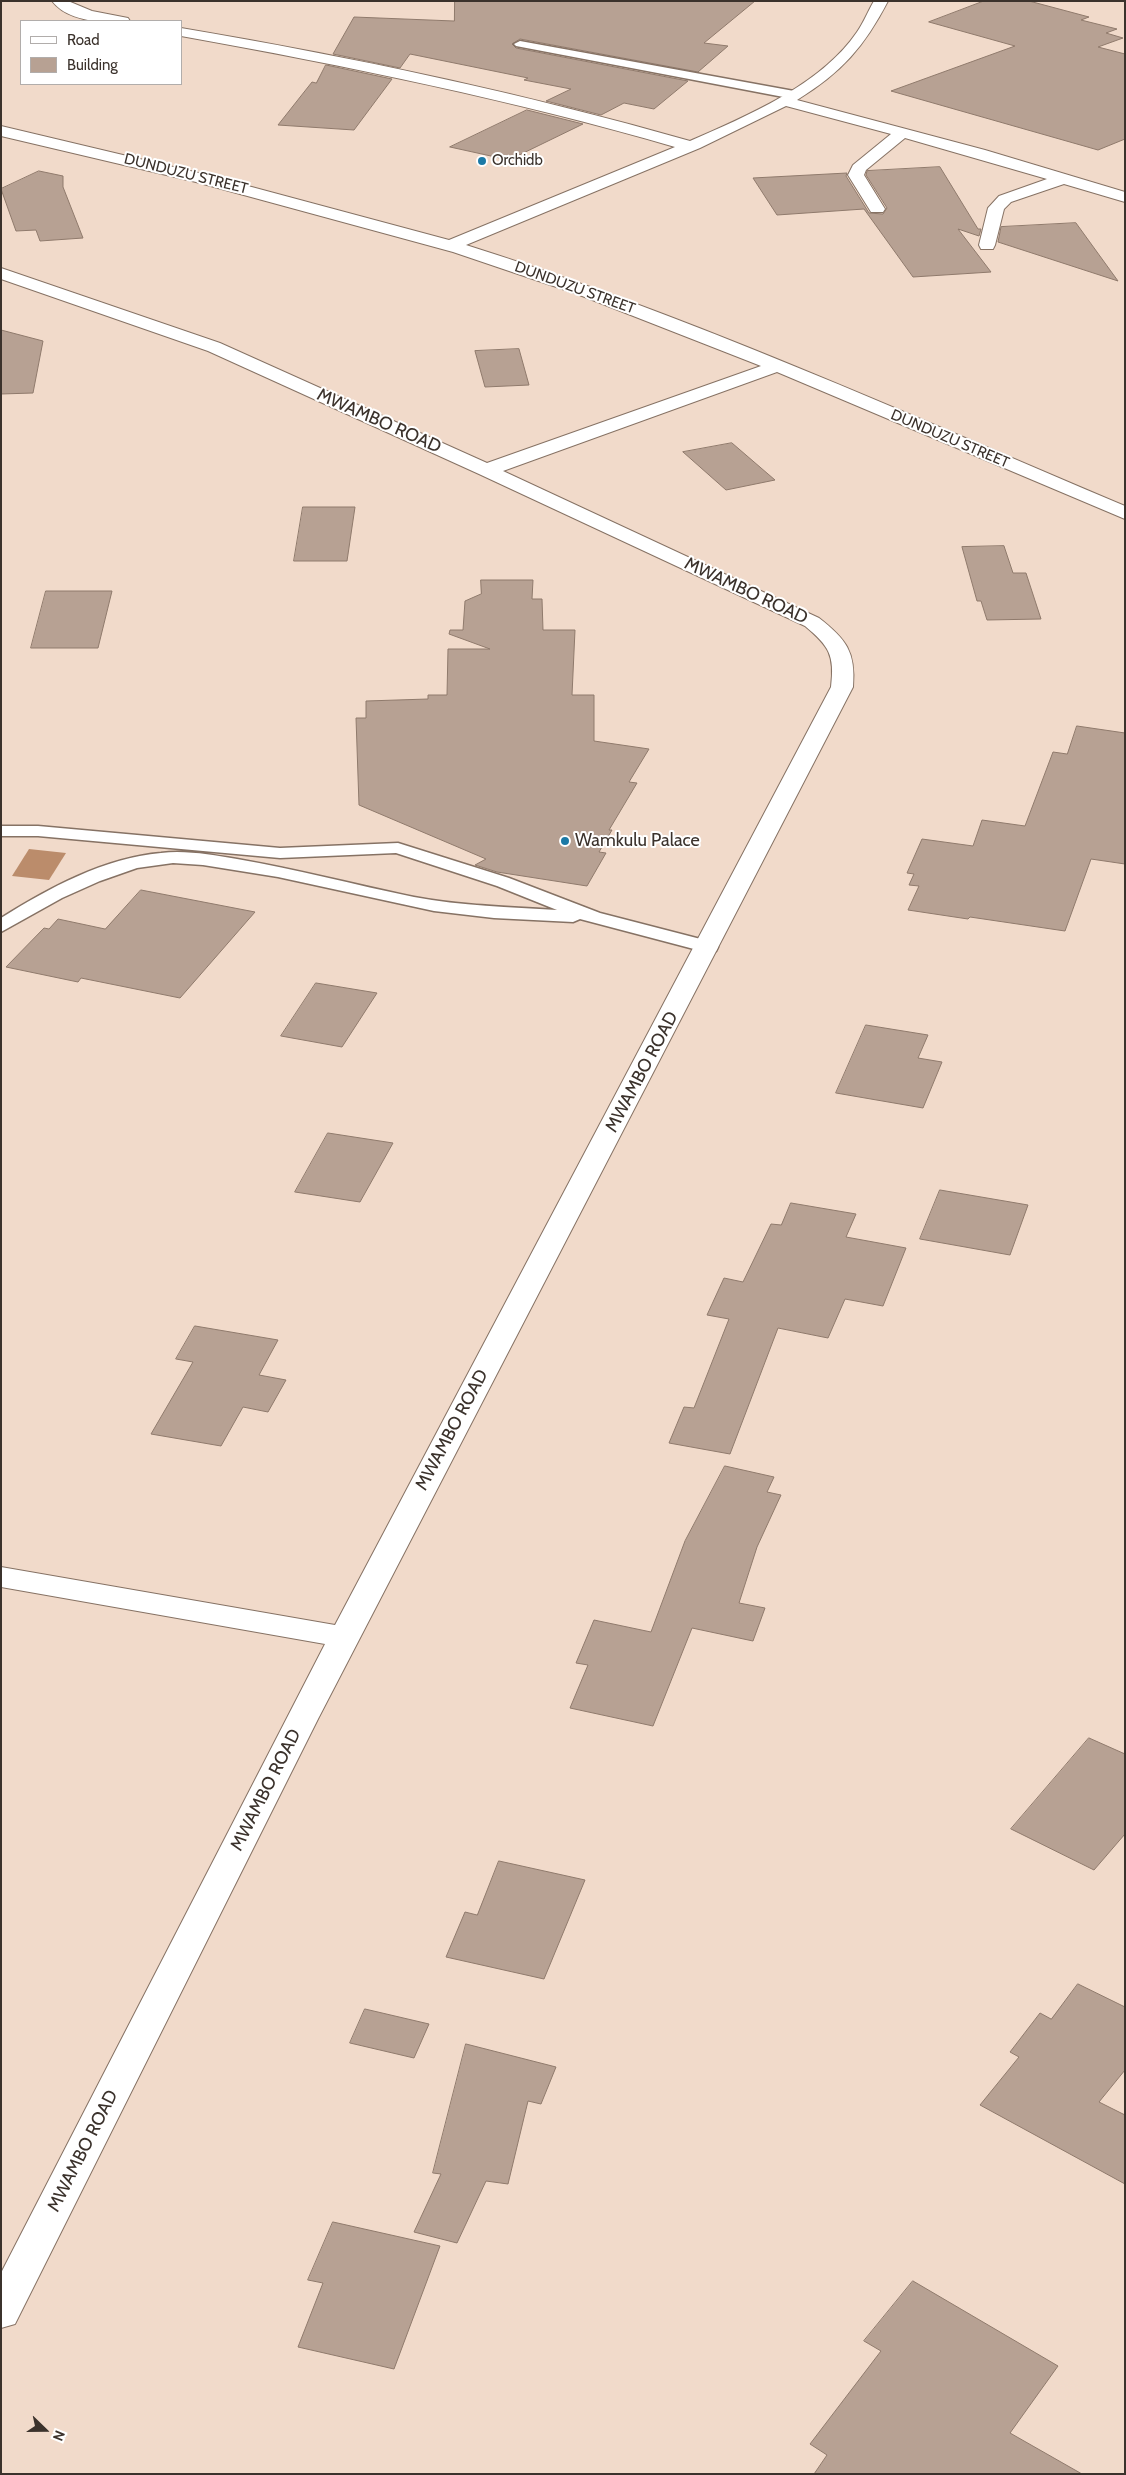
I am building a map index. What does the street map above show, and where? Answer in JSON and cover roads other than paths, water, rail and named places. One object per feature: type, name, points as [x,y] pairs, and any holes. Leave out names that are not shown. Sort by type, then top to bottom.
[{"type":"street","points":[[59,1],[67,8],[118,20]]},
{"type":"street","points":[[451,245],[689,146],[789,98],[820,78],[846,54],[861,38],[882,1]]},
{"type":"street","points":[[182,32],[462,86],[627,128],[689,146]]},
{"type":"street","points":[[789,98],[1125,197]]},
{"type":"street","name":"DUNDUZU STREET","points":[[1,131],[137,161],[451,245],[680,325],[1125,513]]},
{"type":"street","points":[[877,209],[856,175],[858,168],[902,132]]},
{"type":"street","points":[[987,245],[996,208],[1005,199],[1064,178]]},
{"type":"street","name":"MWAMBO ROAD","points":[[1,274],[214,346],[812,622],[831,637],[843,654],[844,670],[842,688],[709,947],[572,1201],[344,1637],[1,2312]]},
{"type":"street","points":[[486,470],[778,366]]},
{"type":"street","points":[[1,1578],[344,1637]]},
{"type":"lane","points":[[520,44],[789,98]]},
{"type":"lane","points":[[1,831],[38,831],[280,853],[382,847],[398,848],[503,882],[593,917],[709,947]]},
{"type":"lane","points":[[1,926],[36,903],[108,870],[155,859],[206,860],[286,872],[417,902],[481,910],[593,917]]},
{"type":"place","name":"Orchidb","points":[[482,161]]},
{"type":"place","name":"Wamkulu Palace","points":[[565,841]]}]
